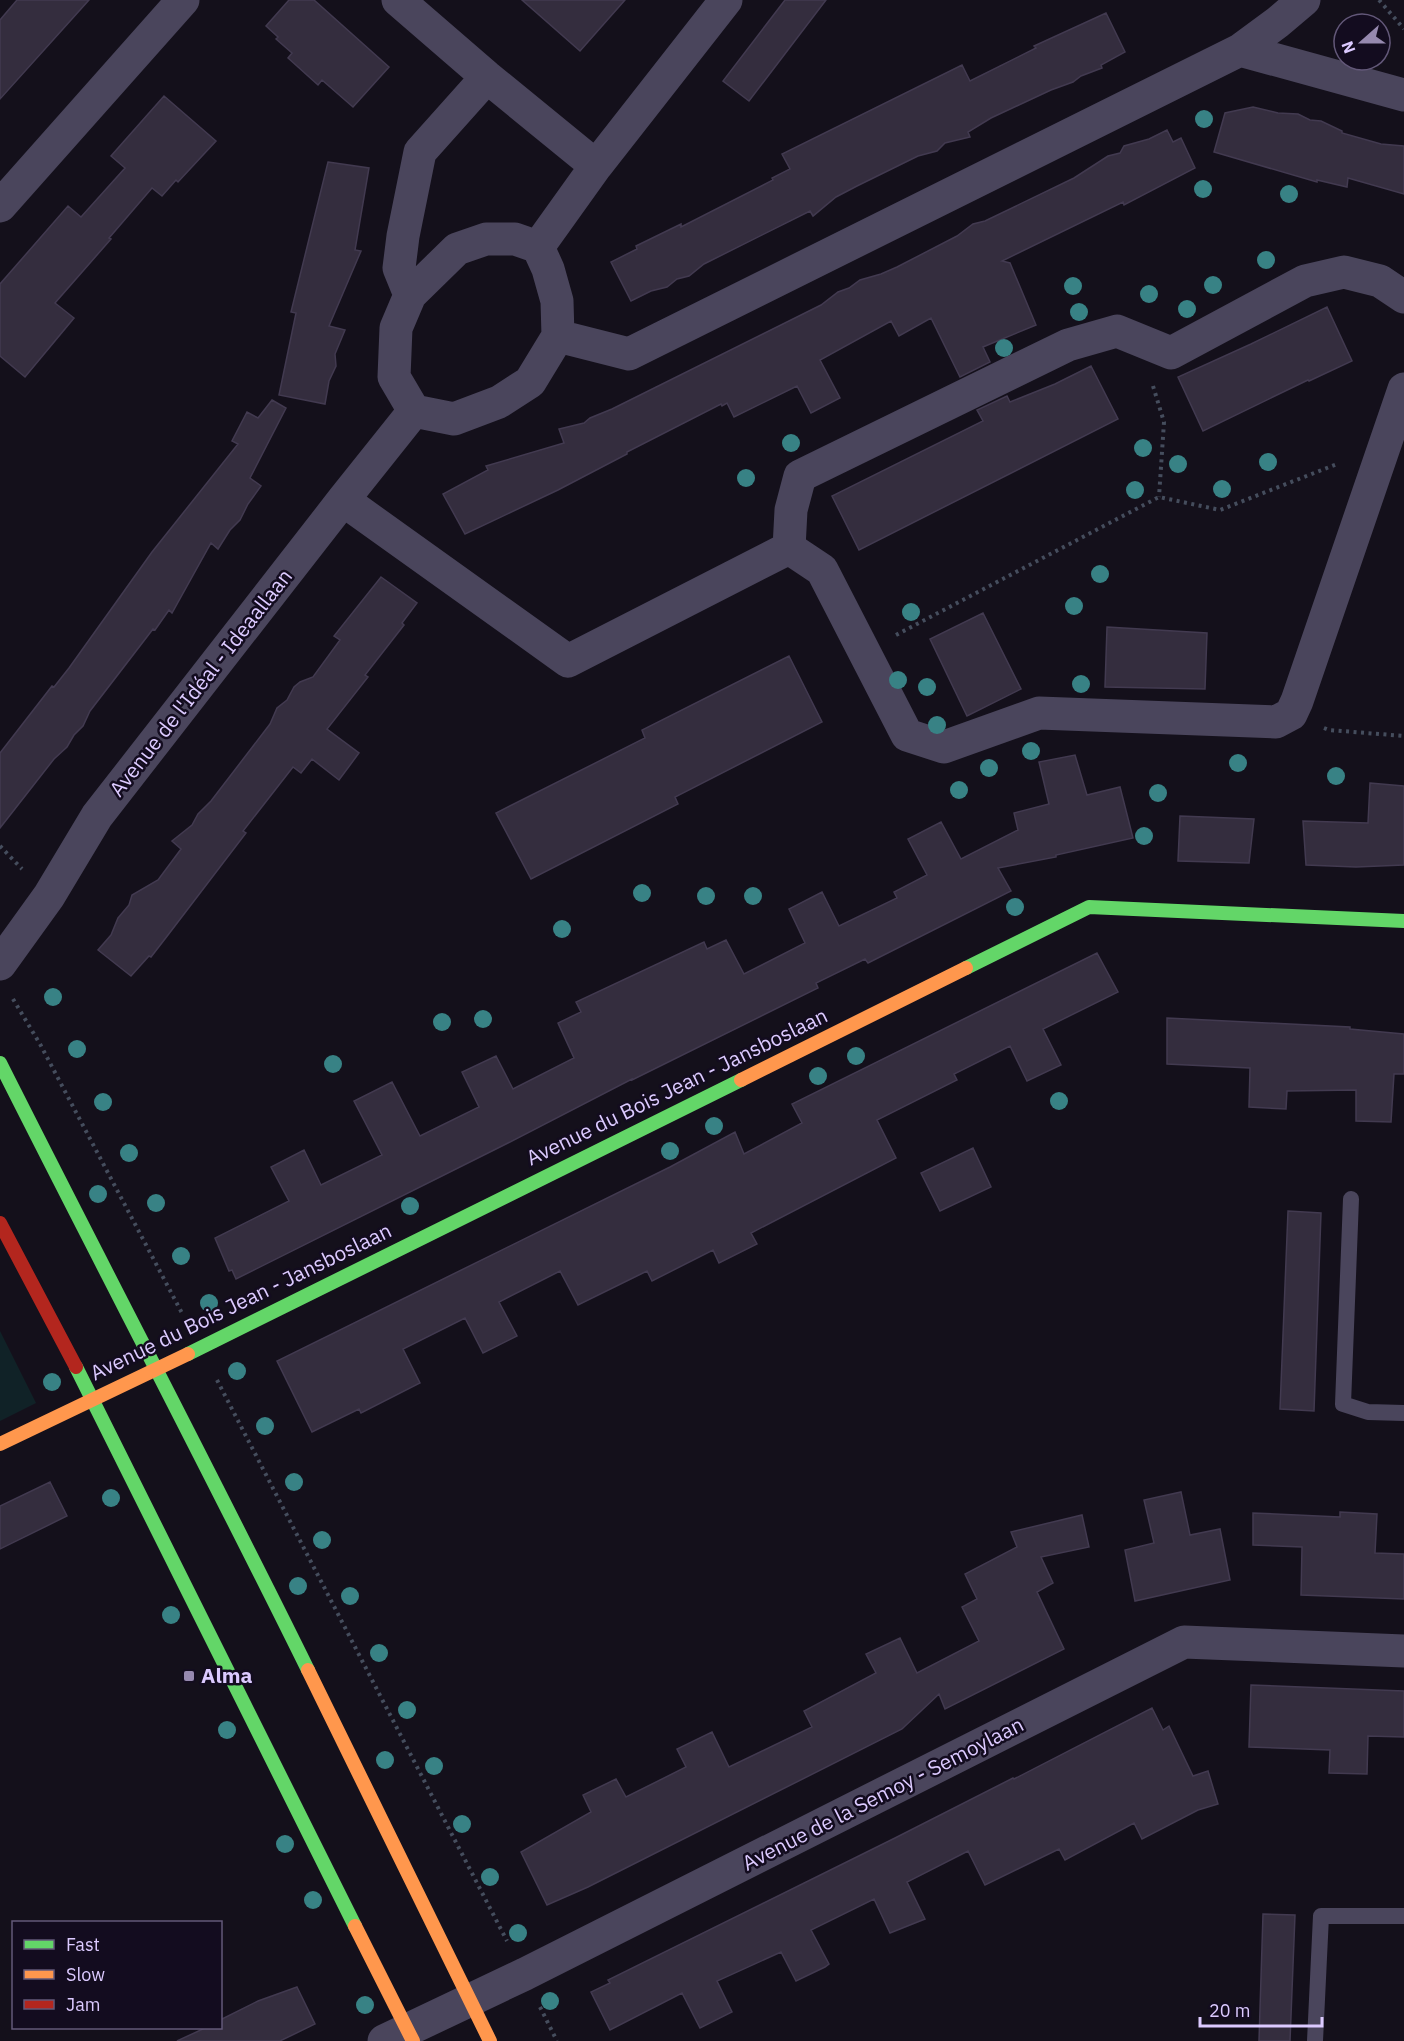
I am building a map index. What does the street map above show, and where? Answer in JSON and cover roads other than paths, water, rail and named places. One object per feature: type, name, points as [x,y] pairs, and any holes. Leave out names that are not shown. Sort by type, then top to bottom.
[{"type":"main road","name":"Avenue du Bois Jean - Jansboslaan","points":[[0,1444],[1089,907],[1404,921]]},
{"type":"main road","points":[[0,1064],[154,1370],[224,1500],[490,2041]]},
{"type":"main road","points":[[0,1222],[92,1398],[401,2037]]},
{"type":"street","points":[[0,206],[183,0]]},
{"type":"street","points":[[398,0],[487,77],[596,166]]},
{"type":"street","points":[[538,247],[596,166],[726,0]]},
{"type":"street","points":[[558,336],[630,354],[1240,50],[1304,0]]},
{"type":"street","points":[[1240,50],[1404,95]]},
{"type":"street","points":[[410,295],[399,268],[420,152],[487,77]]},
{"type":"street","points":[[486,239],[514,239],[538,247],[548,269],[557,302],[558,336],[530,382],[499,402],[454,419],[414,411],[394,376],[396,328],[410,295],[457,249],[486,239]]},
{"type":"street","points":[[789,548],[791,510],[800,476],[1068,345],[1117,330],[1171,353],[1305,281],[1344,272],[1380,281],[1404,297]]},
{"type":"street","points":[[789,548],[822,570],[907,735],[944,747],[1039,713],[1276,722],[1291,714],[1297,701],[1404,389]]},
{"type":"street","name":"Avenue de l'Idéal - Ideaallaan","points":[[2,960],[50,896],[97,816],[414,411]]},
{"type":"street","points":[[343,500],[568,661],[789,548]]},
{"type":"street","name":"Avenue de la Semoy - Semoylaan","points":[[401,2037],[469,1999],[525,1974],[1184,1642],[1404,1651]]},
{"type":"lane","points":[[1351,1200],[1344,1404],[1368,1412],[1404,1413]]},
{"type":"lane","points":[[1315,2041],[1321,1916],[1404,1916]]},
{"type":"place","name":"Alma","points":[[189,1676]]}]
